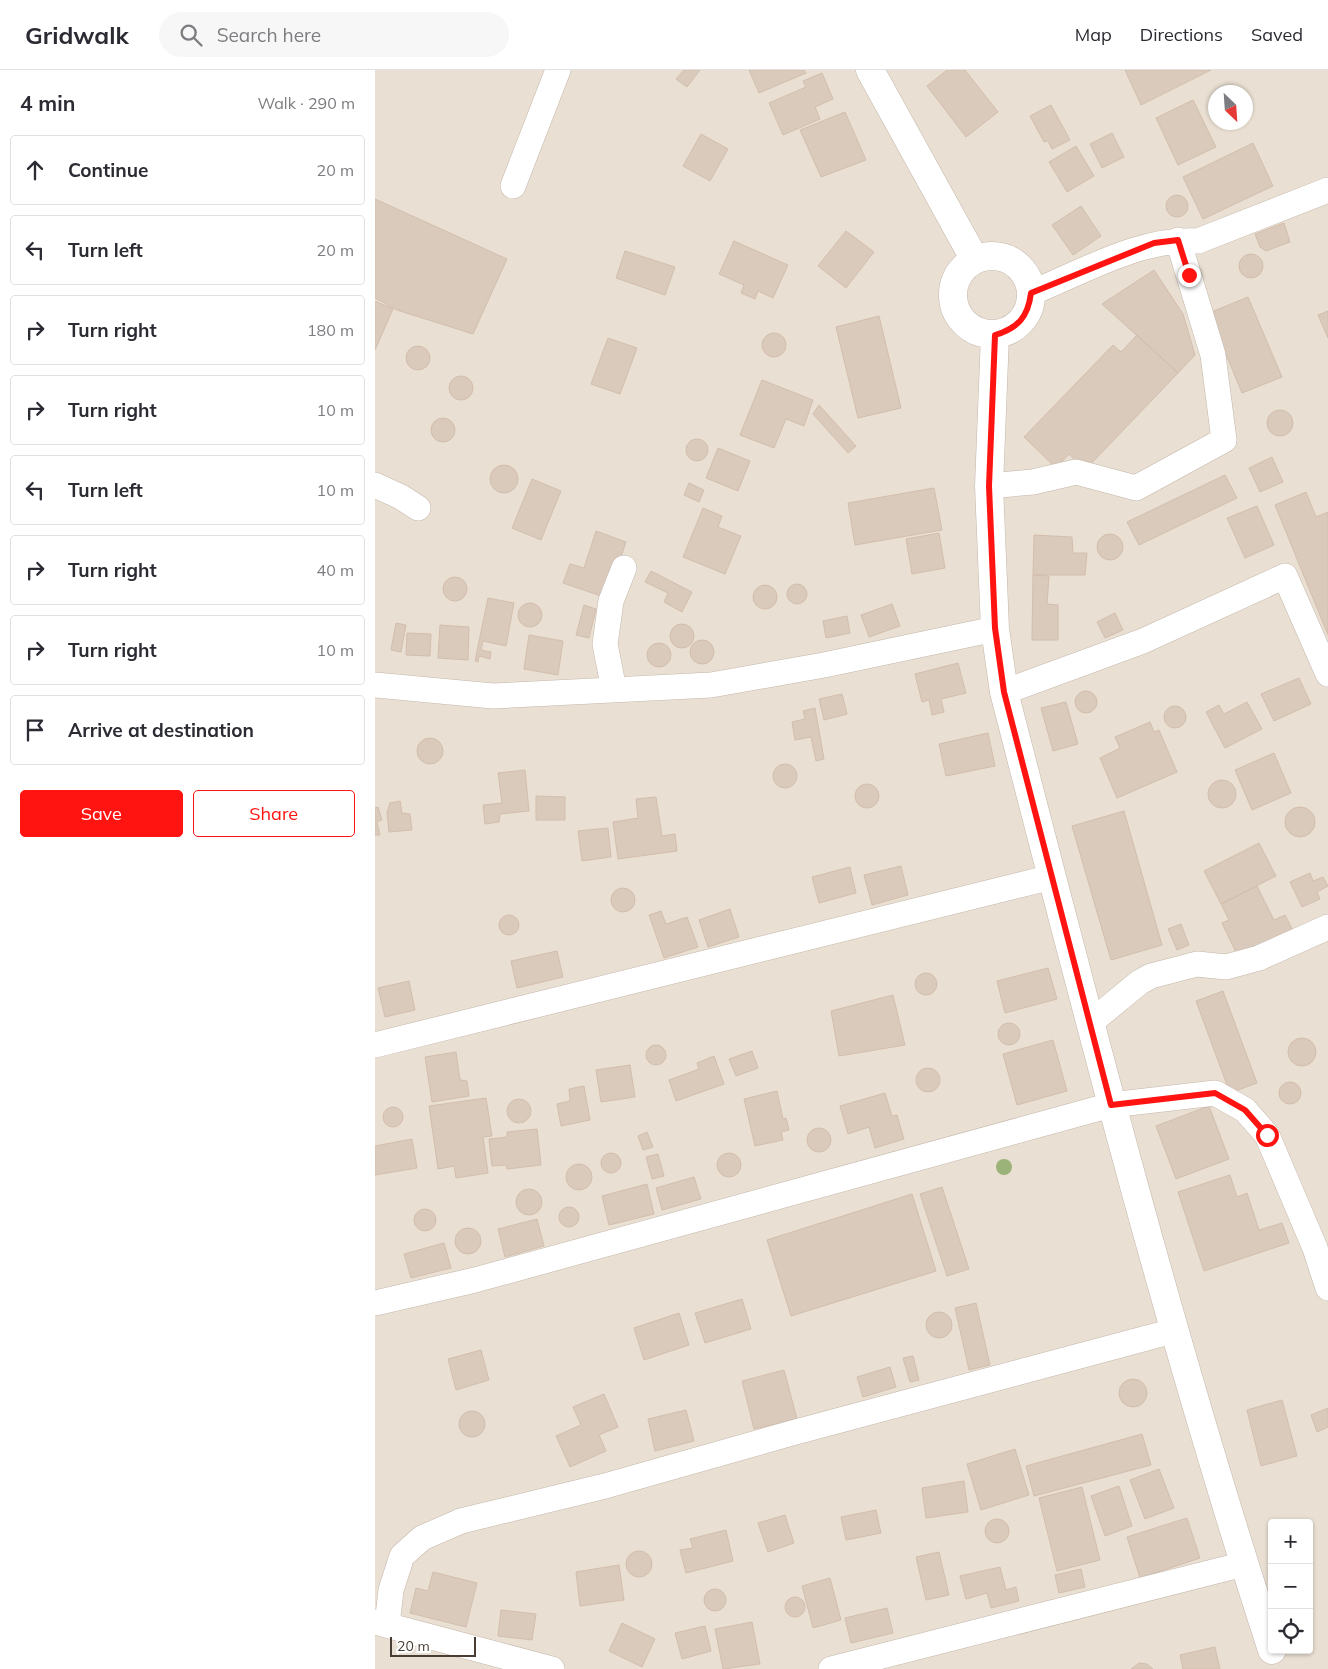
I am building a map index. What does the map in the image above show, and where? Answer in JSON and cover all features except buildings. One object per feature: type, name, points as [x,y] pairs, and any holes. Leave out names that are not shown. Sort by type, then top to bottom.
[{"type":"street","points":[[513,186],[558,70]]},
{"type":"street","points":[[870,70],[975,260]]},
{"type":"street","points":[[1031,293],[1154,243],[1178,240],[1198,241],[1328,190]]},
{"type":"street","points":[[989,486],[1033,482],[1076,472],[1136,488],[1224,440],[1213,355],[1178,240]]},
{"type":"street","points":[[990,256],[1005,258],[1018,266],[1027,278],[1031,293],[1029,308],[1022,322],[1009,330],[995,335],[979,332],[966,325],[957,312],[953,298],[955,283],[963,270],[975,260],[990,256]]},
{"type":"street","points":[[995,335],[989,486],[995,628],[1004,692],[1111,1105],[1173,1331],[1268,1638]]},
{"type":"street","points":[[375,485],[401,496],[418,508]]},
{"type":"street","points":[[614,690],[605,644],[611,601],[624,568]]},
{"type":"street","points":[[1004,692],[1143,641],[1285,576],[1328,674]]},
{"type":"street","points":[[375,685],[493,696],[711,685],[824,665],[995,628]]},
{"type":"street","points":[[375,1045],[1052,877]]},
{"type":"street","points":[[1090,1023],[1140,982],[1151,976],[1197,964],[1226,967],[1259,958],[1328,927]]},
{"type":"street","points":[[375,1303],[475,1280],[1111,1105],[1215,1093],[1245,1110],[1267,1135],[1315,1248],[1328,1288]]},
{"type":"street","points":[[552,1669],[381,1624],[402,1556],[422,1538],[461,1522],[605,1486],[792,1432],[1173,1331]]},
{"type":"street","points":[[831,1669],[1244,1564]]},
{"type":"street","points":[[1273,1654],[1278,1669]]},
{"type":"shaded area","points":[[375,70],[1328,70],[1328,1669],[375,1669]]},
{"type":"route","points":[[1189,275],[1178,240],[1154,243],[1031,293],[1029,308],[1022,322],[1009,330],[995,335],[989,486],[995,628],[1004,692],[1111,1105],[1153,1102],[1215,1093],[1245,1110],[1267,1135]]}]
